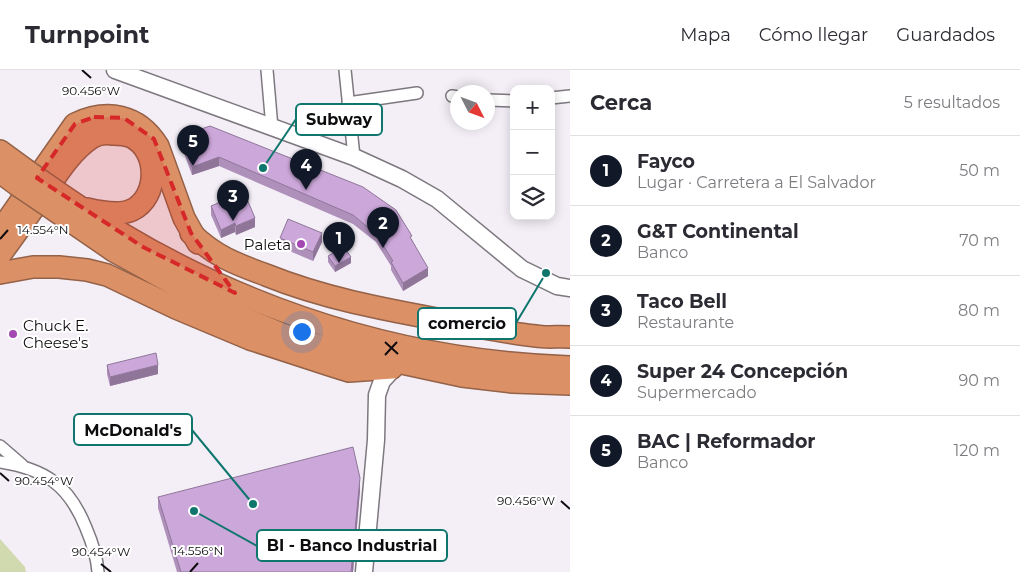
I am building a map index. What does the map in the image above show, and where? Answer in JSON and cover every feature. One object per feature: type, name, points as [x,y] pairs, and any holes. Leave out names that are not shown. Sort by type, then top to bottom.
[{"type":"highway","points":[[1,227],[75,124],[94,117],[108,115],[124,118],[135,122],[154,139],[191,232],[208,260],[236,293]]},
{"type":"highway","points":[[0,152],[11,177],[54,200],[100,212],[122,213],[133,210],[143,201],[150,190],[153,176],[152,162],[144,148],[132,138],[106,133],[94,136],[79,147],[62,168],[0,255]]},
{"type":"highway","points":[[54,200],[114,251],[201,299],[279,333],[309,343],[404,367],[489,380],[570,384]]},
{"type":"highway","points":[[78,207],[143,247],[236,293],[288,314],[354,335],[428,351],[522,365],[570,367]]},
{"type":"highway","points":[[191,232],[216,254],[232,262],[283,282],[337,299],[536,336],[570,336]]},
{"type":"highway","points":[[114,251],[141,292]]},
{"type":"highway","points":[[0,273],[33,267],[87,270],[106,275],[250,340],[349,371],[404,367]]},
{"type":"street","points":[[267,70],[272,128]]},
{"type":"street","points":[[345,70],[354,157]]},
{"type":"street","points":[[125,72],[354,157],[402,179],[437,199],[522,269],[557,286],[570,288]]},
{"type":"street","points":[[348,103],[416,93]]},
{"type":"street","points":[[555,98],[570,96]]},
{"type":"street","points":[[495,100],[510,101]]},
{"type":"street","points":[[364,572],[376,440],[377,395],[382,381],[404,367]]},
{"type":"street","points":[[360,370],[370,382],[377,395]]},
{"type":"street","points":[[0,446],[22,465],[61,486],[73,499],[92,542],[98,572]]},
{"type":"street","points":[[0,462],[22,465]]},
{"type":"highlighted area","points":[[94,117],[124,118],[154,139],[191,233],[235,293],[143,247],[37,178],[75,124]]},
{"type":"green space","points":[[0,539],[25,567],[26,572],[0,572]]},
{"type":"building","points":[[210,126],[363,187],[396,210],[428,268],[403,283],[391,262],[393,261],[376,234],[353,215],[219,157],[192,167],[181,136]]},
{"type":"building","points":[[244,192],[255,218],[236,226],[235,223],[221,230],[211,206]]},
{"type":"building","points":[[288,219],[322,233],[313,252],[280,238]]},
{"type":"building","points":[[344,247],[351,257],[335,266],[328,256]]},
{"type":"building","points":[[156,353],[158,365],[110,377],[107,365]]},
{"type":"building","points":[[353,447],[360,478],[351,572],[181,572],[158,497]]},
{"type":"place","name":"BAC | Reformador","points":[[193,166]]},
{"type":"place","name":"Subway","points":[[263,168]]},
{"type":"place","name":"Super 24 Concepción","points":[[306,190]]},
{"type":"place","name":"Taco Bell","points":[[233,221]]},
{"type":"place","name":"Paleta","points":[[301,244]]},
{"type":"place","name":"G&T Continental","points":[[383,248]]},
{"type":"place","name":"Fayco","points":[[339,263]]},
{"type":"place","name":"comercio","points":[[546,273]]},
{"type":"place","name":"Chuck E. Cheese's","points":[[13,334]]},
{"type":"place","name":"McDonald's","points":[[253,504]]},
{"type":"place","name":"BI - Banco Industrial","points":[[194,511]]}]
